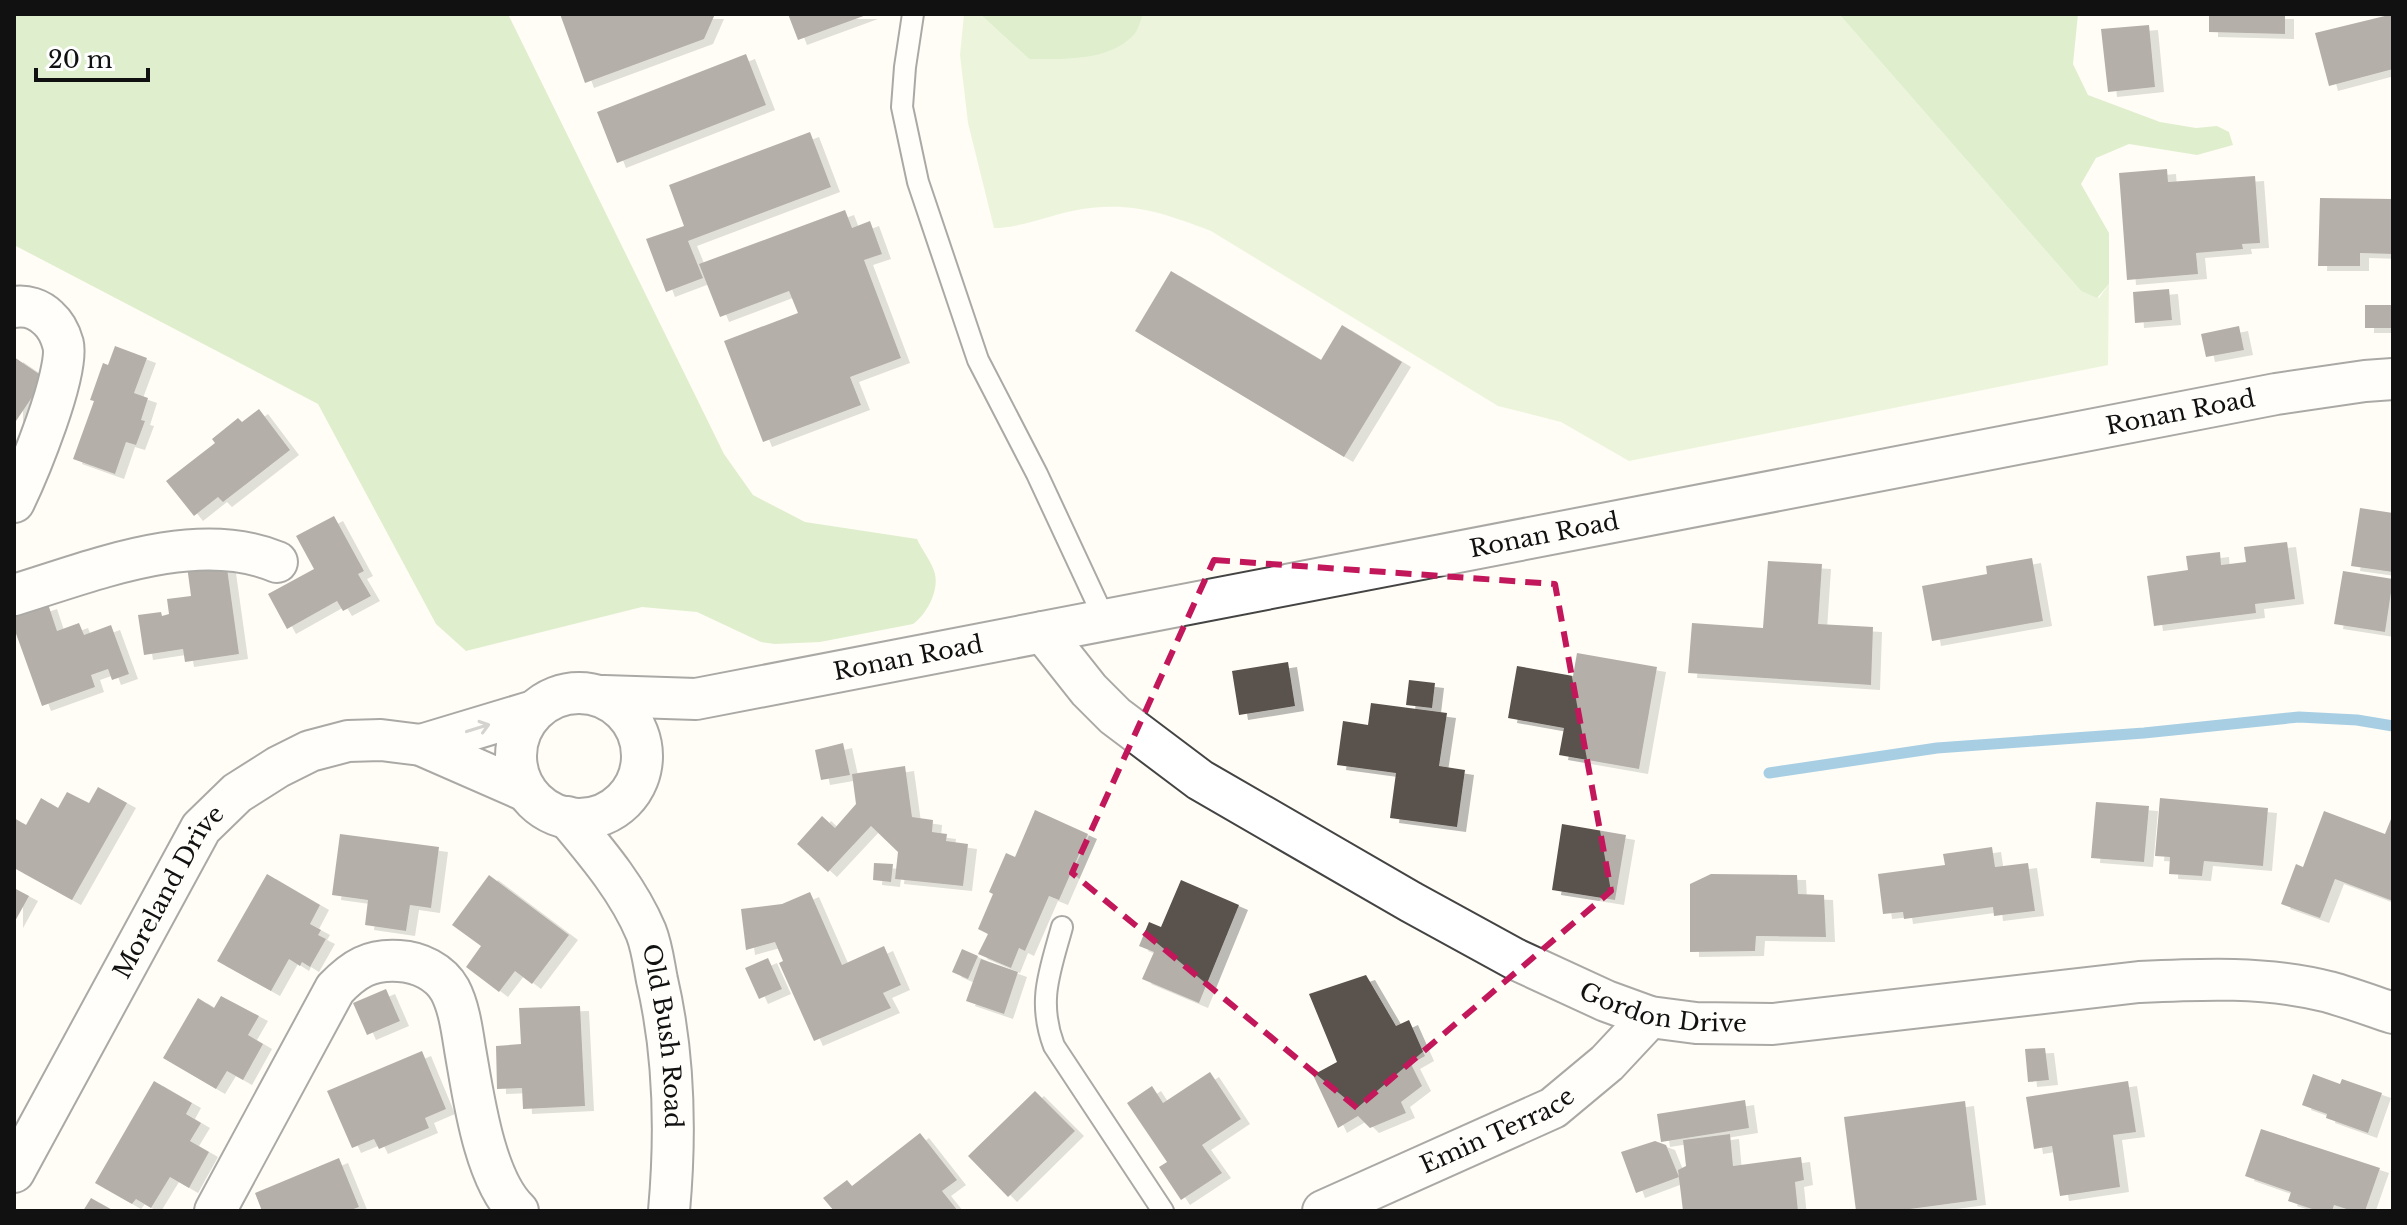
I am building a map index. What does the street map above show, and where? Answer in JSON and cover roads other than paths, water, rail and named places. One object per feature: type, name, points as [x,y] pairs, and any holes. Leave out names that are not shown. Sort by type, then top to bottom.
[{"type":"street","points":[[14,307],[23,305],[42,313],[56,325],[64,345],[64,364],[58,388],[14,502]]},
{"type":"street","name":"Ronan Road","points":[[604,696],[696,699],[2276,394],[2393,379]]},
{"type":"street","points":[[14,595],[158,554],[202,549],[237,550],[277,562]]},
{"type":"street","name":"Gordon Drive","points":[[1043,632],[1089,690],[1115,716],[1200,780],[1515,959],[1606,1001],[1650,1017],[1696,1023],[1773,1024],[2189,979],[2238,980],[2298,987],[2327,992],[2393,1013]]},
{"type":"street","points":[[569,693],[604,696],[623,710],[635,725],[643,763],[638,782],[627,798],[612,810],[594,818],[567,817],[539,805],[526,791],[518,775],[516,749],[523,725],[534,711],[550,700],[569,693]]},
{"type":"street","name":"Ronan Road","points":[[641,743],[696,699]]},
{"type":"street","name":"Moreland Drive","points":[[421,745],[534,711]]},
{"type":"street","name":"Moreland Drive","points":[[14,1172],[201,828],[237,793],[310,751],[348,741],[381,740],[421,745],[526,791]]},
{"type":"street","points":[[612,870],[627,798]]},
{"type":"street","name":"Old Bush Road","points":[[567,817],[612,870],[647,934],[663,1004],[673,1075],[673,1163],[669,1211]]},
{"type":"street","points":[[215,1211],[335,989],[355,969],[381,959],[408,961],[436,972],[450,990],[460,1021],[479,1123],[493,1170],[518,1211]]},
{"type":"street","name":"Emin Terrace","points":[[1323,1211],[1553,1108],[1607,1063],[1650,1017]]},
{"type":"lane","points":[[913,14],[902,107],[918,182],[978,360],[1037,474],[1105,620]]},
{"type":"lane","points":[[1062,927],[1043,1004],[1046,1024],[1054,1046],[1163,1211]]},
{"type":"waterway","points":[[1769,773],[1937,748],[2144,733],[2299,717],[2357,720],[2393,726]]}]
